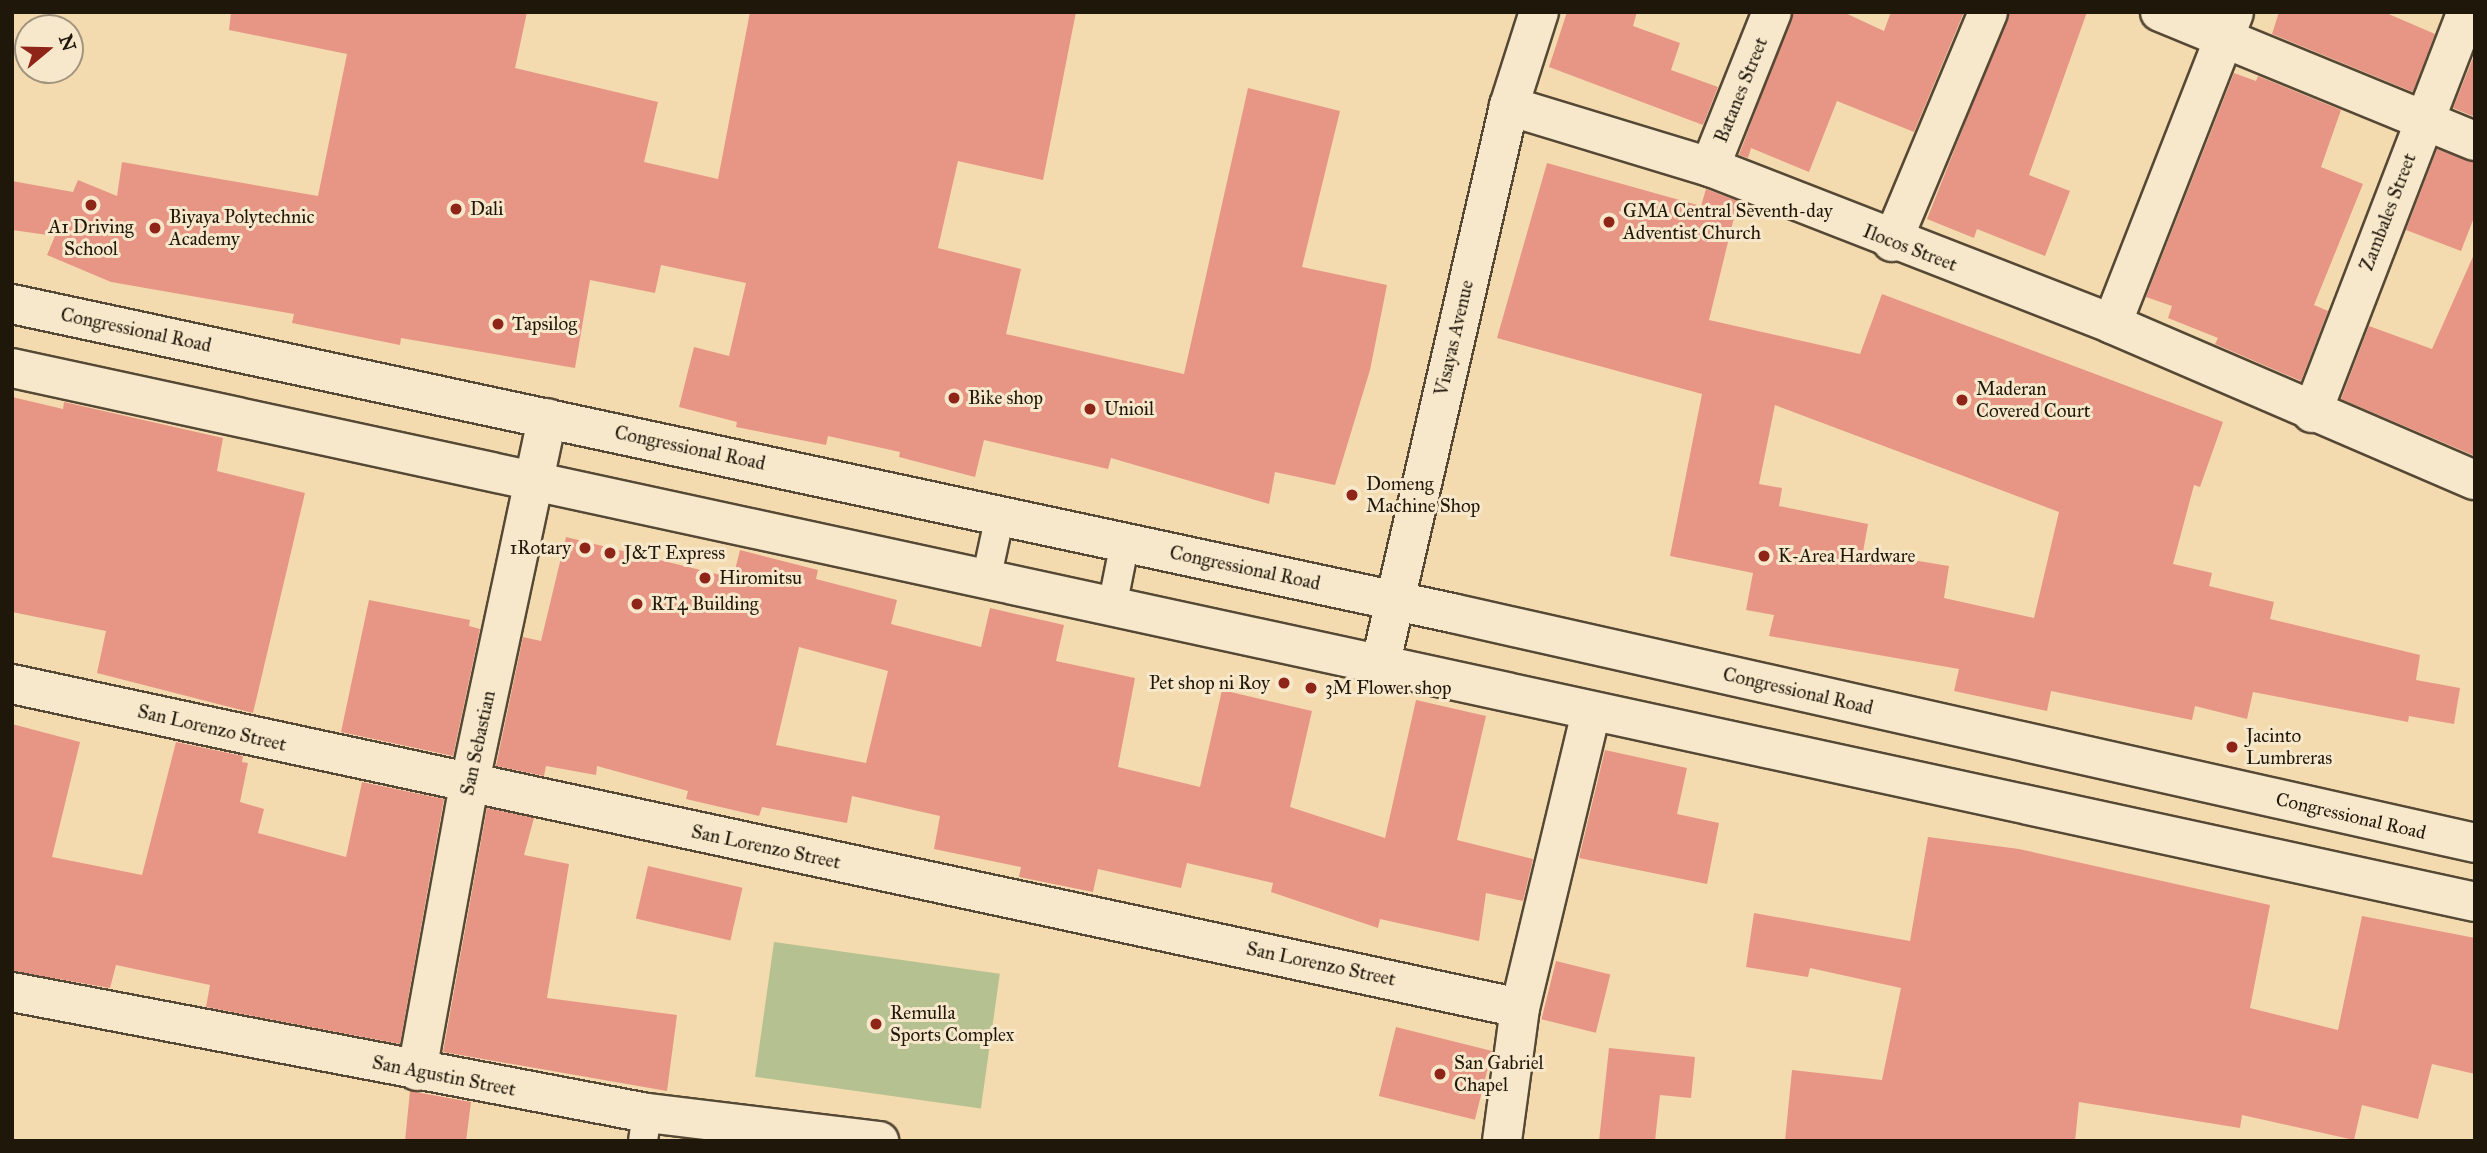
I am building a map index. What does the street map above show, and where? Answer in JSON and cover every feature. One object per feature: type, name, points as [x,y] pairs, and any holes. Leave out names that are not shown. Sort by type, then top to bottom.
[{"type":"street","name":"Visayas Avenue","points":[[1380,666],[1392,600],[1509,106],[1539,12]]},
{"type":"street","name":"Batanes Street","points":[[1710,167],[1772,12]]},
{"type":"street","points":[[1892,242],[1988,12]]},
{"type":"street","points":[[2160,12],[2230,24],[2424,119],[2475,141]]},
{"type":"street","name":"Zambales Street","points":[[2312,413],[2467,12]]},
{"type":"street","points":[[2112,324],[2230,24]]},
{"type":"street","name":"Ilocos Street","points":[[1509,106],[1710,167],[1892,242],[2112,324],[2312,413],[2475,480]]},
{"type":"street","name":"Congressional Road","points":[[12,303],[1392,600],[2475,844]]},
{"type":"street","points":[[12,368],[1591,713],[2475,902]]},
{"type":"street","name":"San Sebastian","points":[[417,1071],[468,786],[547,418]]},
{"type":"street","name":"San Lorenzo Street","points":[[12,684],[468,786],[1520,1008]]},
{"type":"street","points":[[1502,1141],[1520,1008],[1591,713]]},
{"type":"street","name":"San Agustin Street","points":[[12,992],[417,1071],[645,1127],[878,1141]]},
{"type":"lane","points":[[986,580],[1000,515]]},
{"type":"lane","points":[[1112,607],[1125,542]]},
{"type":"green space","name":"Remulla Sports Complex","points":[[774,942],[1000,974],[981,1108],[755,1077]]},
{"type":"building","points":[[231,12],[527,12],[515,68],[658,102],[644,162],[718,179],[750,12],[1076,12],[1043,180],[958,161],[938,248],[1021,269],[1006,334],[1184,374],[1248,88],[1340,111],[1302,267],[1387,285],[1370,370],[1335,485],[1275,472],[1269,504],[1111,458],[1108,469],[984,440],[975,477],[899,457],[900,452],[828,436],[826,445],[736,427],[737,422],[679,407],[694,347],[729,356],[746,283],[661,265],[655,293],[590,280],[575,368],[401,338],[400,345],[292,323],[294,314],[111,282],[47,255],[55,236],[12,230],[12,181],[73,192],[78,180],[117,196],[122,162],[318,196],[347,54],[229,30]]},
{"type":"building","points":[[1567,12],[1637,12],[1633,26],[1680,43],[1671,70],[1718,87],[1703,125],[1549,67]]},
{"type":"building","points":[[1793,12],[1843,12],[1884,31],[1891,12],[1964,12],[1914,132],[1837,101],[1809,172],[1751,148],[1748,158],[1739,155]]},
{"type":"building","points":[[2009,12],[2087,12],[2029,175],[2070,191],[2045,256],[1977,229],[1974,238],[1927,219]]},
{"type":"building","points":[[2279,12],[2384,12],[2435,34],[2413,92],[2272,34]]},
{"type":"building","points":[[2475,53],[2475,117],[2453,108]]},
{"type":"building","points":[[2234,73],[2256,81],[2258,76],[2341,110],[2321,167],[2363,184],[2314,305],[2328,311],[2301,381],[2215,344],[2218,338],[2168,318],[2172,306],[2146,297]]},
{"type":"building","points":[[2437,149],[2475,162],[2475,215],[2461,251],[2406,230]]},
{"type":"building","points":[[1547,163],[1701,206],[1706,189],[1738,201],[1709,320],[1860,354],[1882,294],[2223,422],[2200,487],[2194,485],[2173,564],[2212,573],[2209,586],[2274,602],[2270,619],[2420,655],[2416,680],[2460,688],[2454,724],[2409,716],[2408,722],[2253,692],[2247,719],[2195,706],[2192,720],[2051,691],[2047,711],[1954,691],[1959,669],[1769,636],[1774,615],[1746,610],[1753,573],[1670,556],[1702,394],[1497,338]],"holes":[[[1775,405],[2059,512],[2034,618],[1944,598],[1949,566],[1863,552],[1868,524],[1779,506],[1782,488],[1759,484]]]},
{"type":"building","points":[[2475,252],[2475,456],[2341,399],[2369,326],[2432,349]]},
{"type":"building","points":[[12,397],[63,409],[64,402],[223,438],[217,471],[305,493],[253,713],[97,673],[106,631],[12,612]]},
{"type":"building","points":[[566,537],[733,578],[740,550],[818,570],[816,579],[897,600],[891,624],[981,647],[990,608],[1064,625],[1056,661],[1135,678],[1118,767],[1200,787],[1222,690],[1312,711],[1290,807],[1385,838],[1416,700],[1486,716],[1457,840],[1533,859],[1523,901],[1486,893],[1479,941],[1380,919],[1378,928],[1271,892],[1273,883],[1187,863],[1181,888],[1098,869],[1093,892],[1019,877],[1021,867],[934,849],[940,816],[852,796],[847,823],[762,807],[759,816],[686,799],[688,791],[597,766],[596,775],[546,766],[544,776],[496,766],[523,637],[541,641]],"holes":[[[799,647],[888,671],[866,763],[776,745]]]},
{"type":"building","points":[[369,600],[470,620],[469,626],[480,629],[453,756],[341,732]]},
{"type":"building","points":[[12,724],[80,742],[52,857],[142,875],[176,742],[243,756],[242,762],[248,763],[240,802],[264,809],[258,833],[346,857],[362,782],[444,799],[400,1044],[206,1007],[210,985],[116,965],[110,988],[12,971]]},
{"type":"building","points":[[1605,750],[1687,768],[1677,814],[1719,823],[1707,884],[1579,858]]},
{"type":"building","points":[[487,808],[534,818],[524,855],[569,864],[547,998],[677,1015],[667,1091],[443,1052]]},
{"type":"building","points":[[1928,837],[2019,849],[2270,905],[2250,1008],[2338,1030],[2362,916],[2475,938],[2475,1074],[2432,1064],[2418,1119],[2362,1105],[2354,1140],[2242,1115],[2240,1128],[2079,1102],[2075,1141],[1785,1141],[1792,1070],[1882,1080],[1901,988],[1810,968],[1808,977],[1746,967],[1754,913],[1910,941]]},
{"type":"building","points":[[648,866],[743,888],[730,940],[636,919]]},
{"type":"building","points":[[1556,961],[1610,975],[1596,1033],[1541,1019]]},
{"type":"building","name":"San Gabriel Chapel","points":[[1396,1027],[1492,1051],[1475,1120],[1379,1096]]},
{"type":"building","points":[[1609,1048],[1695,1057],[1691,1098],[1660,1095],[1655,1141],[1599,1141]]},
{"type":"building","points":[[410,1091],[471,1102],[466,1141],[405,1141]]},
{"type":"place","name":"A1 Driving School","points":[[91,205]]},
{"type":"place","name":"Dali","points":[[456,209]]},
{"type":"place","name":"GMA Central Seventh-day Adventist Church","points":[[1609,222]]},
{"type":"place","name":"Biyaya Polytechnic Academy","points":[[155,228]]},
{"type":"place","name":"Tapsilog","points":[[498,324]]},
{"type":"place","name":"Bike shop","points":[[954,398]]},
{"type":"place","name":"Maderan Covered Court","points":[[1962,400]]},
{"type":"place","name":"Unioil","points":[[1090,409]]},
{"type":"place","name":"Domeng Machine Shop","points":[[1352,495]]},
{"type":"place","name":"1Rotary","points":[[585,548]]},
{"type":"place","name":"J&T Express","points":[[610,553]]},
{"type":"place","name":"K-Area Hardware","points":[[1764,556]]},
{"type":"place","name":"Hiromitsu","points":[[705,578]]},
{"type":"place","name":"RT4 Building","points":[[637,604]]},
{"type":"place","name":"Pet shop ni Roy","points":[[1284,683]]},
{"type":"place","name":"3M Flower shop","points":[[1311,688]]},
{"type":"place","name":"Jacinto Lumbreras","points":[[2232,747]]},
{"type":"place","name":"Remulla Sports Complex","points":[[876,1024]]},
{"type":"place","name":"San Gabriel Chapel","points":[[1440,1074]]}]
